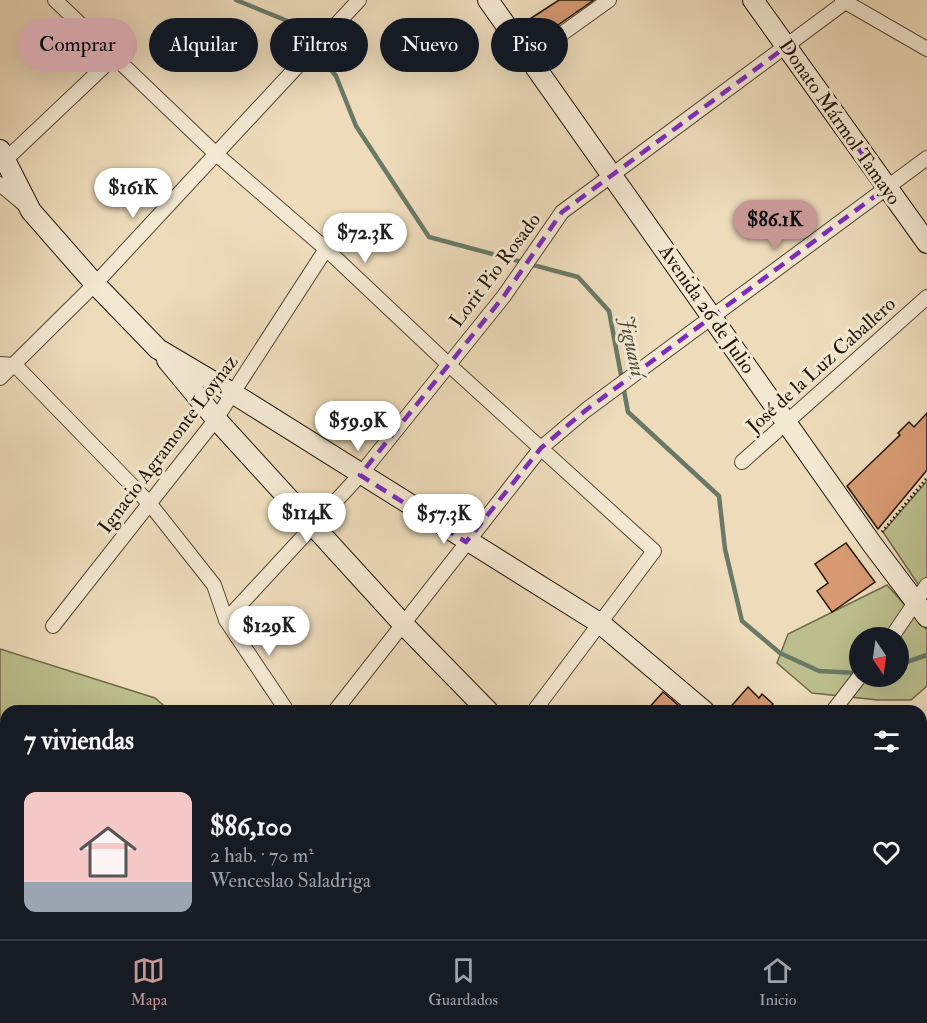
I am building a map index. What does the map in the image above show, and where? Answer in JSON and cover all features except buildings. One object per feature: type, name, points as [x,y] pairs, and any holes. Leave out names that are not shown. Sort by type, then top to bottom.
[{"type":"street","points":[[55,0],[74,18]]},
{"type":"street","points":[[0,378],[95,284],[336,22],[359,0]]},
{"type":"street","name":"Avenida 26 de Julio","points":[[488,0],[500,18]]},
{"type":"street","points":[[568,29],[609,0]]},
{"type":"street","name":"Donato Mármol Tamayo","points":[[753,0],[927,243]]},
{"type":"street","points":[[845,1],[927,49]]},
{"type":"street","name":"Lorit Pio Rosado","points":[[226,620],[360,475],[447,364],[504,297],[562,212],[845,1]]},
{"type":"street","points":[[31,211],[2,159],[98,72]]},
{"type":"street","points":[[130,72],[215,153],[326,249],[447,364],[654,550],[539,705]]},
{"type":"street","name":"Avenida 26 de Julio","points":[[538,72],[872,544],[922,609]]},
{"type":"street","points":[[340,705],[542,448],[586,410],[927,158]]},
{"type":"street","points":[[0,184],[31,211],[95,284],[158,349],[216,418],[316,525],[403,624],[482,705]]},
{"type":"street","name":"Ignacio Agramonte Loynaz","points":[[53,626],[234,394],[326,249]]},
{"type":"street","name":"José de la Luz Caballero","points":[[742,462],[927,297]]},
{"type":"street","points":[[158,349],[234,394],[466,542],[601,624],[697,705]]},
{"type":"street","points":[[0,364],[15,365],[150,504],[214,585],[226,620],[283,705]]},
{"type":"street","points":[[899,627],[922,609],[927,585]]},
{"type":"street","points":[[838,705],[852,687]]},
{"type":"path","points":[[872,544],[927,478]]},
{"type":"highlighted area","points":[[787,46],[886,188],[586,410],[541,448],[466,542],[360,475],[504,296],[562,212]]},
{"type":"green space","points":[[927,481],[927,582],[922,590],[883,532]]},
{"type":"green space","points":[[887,585],[927,630],[927,686],[911,700],[878,700],[812,693],[777,663],[788,634]]},
{"type":"green space","points":[[0,649],[155,698],[163,705],[0,705]]},
{"type":"waterway","name":"Jiguaní","points":[[236,0],[295,24],[336,76],[356,126],[429,237],[578,277],[609,311],[628,412],[719,496],[725,549],[742,621],[780,653],[819,671],[849,673]]},
{"type":"waterway","name":"Jiguaní","points":[[909,661],[927,655]]}]
